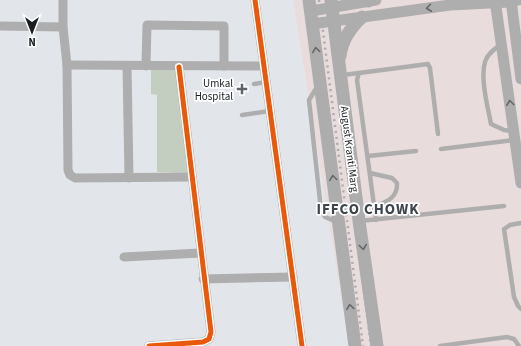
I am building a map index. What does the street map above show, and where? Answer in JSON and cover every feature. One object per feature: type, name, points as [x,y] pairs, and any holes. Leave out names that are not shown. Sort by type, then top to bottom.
[{"type":"main road","name":"August Kranti Marg","points":[[331,4],[359,221],[378,346]]},
{"type":"main road","name":"August Kranti Marg","points":[[310,5],[355,346]]},
{"type":"main road","points":[[340,70],[341,50],[346,36],[353,25],[362,17]]},
{"type":"street","points":[[63,0],[63,27],[67,65],[67,154],[68,170],[70,175],[75,178],[192,177]]},
{"type":"street","points":[[255,0],[302,346]]},
{"type":"street","points":[[310,5],[370,0]]},
{"type":"street","points":[[496,1],[521,183]]},
{"type":"street","points":[[312,24],[450,5],[514,1],[521,79]]},
{"type":"street","points":[[146,66],[147,25],[224,26],[224,66]]},
{"type":"street","points":[[0,26],[63,27]]},
{"type":"street","points":[[67,65],[179,67],[264,66]]},
{"type":"street","points":[[127,66],[129,178]]},
{"type":"street","points":[[149,346],[210,342],[211,332],[203,279],[179,67]]},
{"type":"street","points":[[124,257],[200,253]]},
{"type":"street","points":[[203,279],[293,277]]},
{"type":"lane","points":[[502,43],[491,52],[485,62],[486,97],[492,124],[514,136]]},
{"type":"lane","points":[[340,70],[359,73],[428,64],[430,68],[438,134]]},
{"type":"lane","points":[[359,73],[357,80],[376,220]]},
{"type":"lane","points":[[254,84],[266,82]]},
{"type":"lane","points":[[242,115],[270,111]]},
{"type":"lane","points":[[441,148],[514,136]]},
{"type":"lane","points":[[368,156],[416,151]]},
{"type":"lane","points":[[370,174],[392,178],[397,183],[396,194],[390,200],[374,207]]},
{"type":"lane","points":[[359,221],[504,206]]},
{"type":"lane","points":[[521,223],[510,225],[504,229],[514,297],[521,309]]},
{"type":"lane","points":[[440,346],[507,337],[514,339],[519,346]]},
{"type":"shaded area","points":[[293,0],[521,0],[521,346],[349,346]]},
{"type":"green space","points":[[151,70],[176,70],[188,173],[157,172],[157,95],[151,94]]},
{"type":"railway","points":[[319,0],[363,346]]},
{"type":"railway","points":[[326,0],[371,346]]},
{"type":"cycle path","points":[[255,0],[302,346]]},
{"type":"cycle path","points":[[149,346],[203,342],[209,339],[211,332],[179,67]]},
{"type":"place","name":"Umkal Hospital","points":[[242,89]]},
{"type":"district","name":"IFFCO CHOWK","points":[[368,209]]}]
